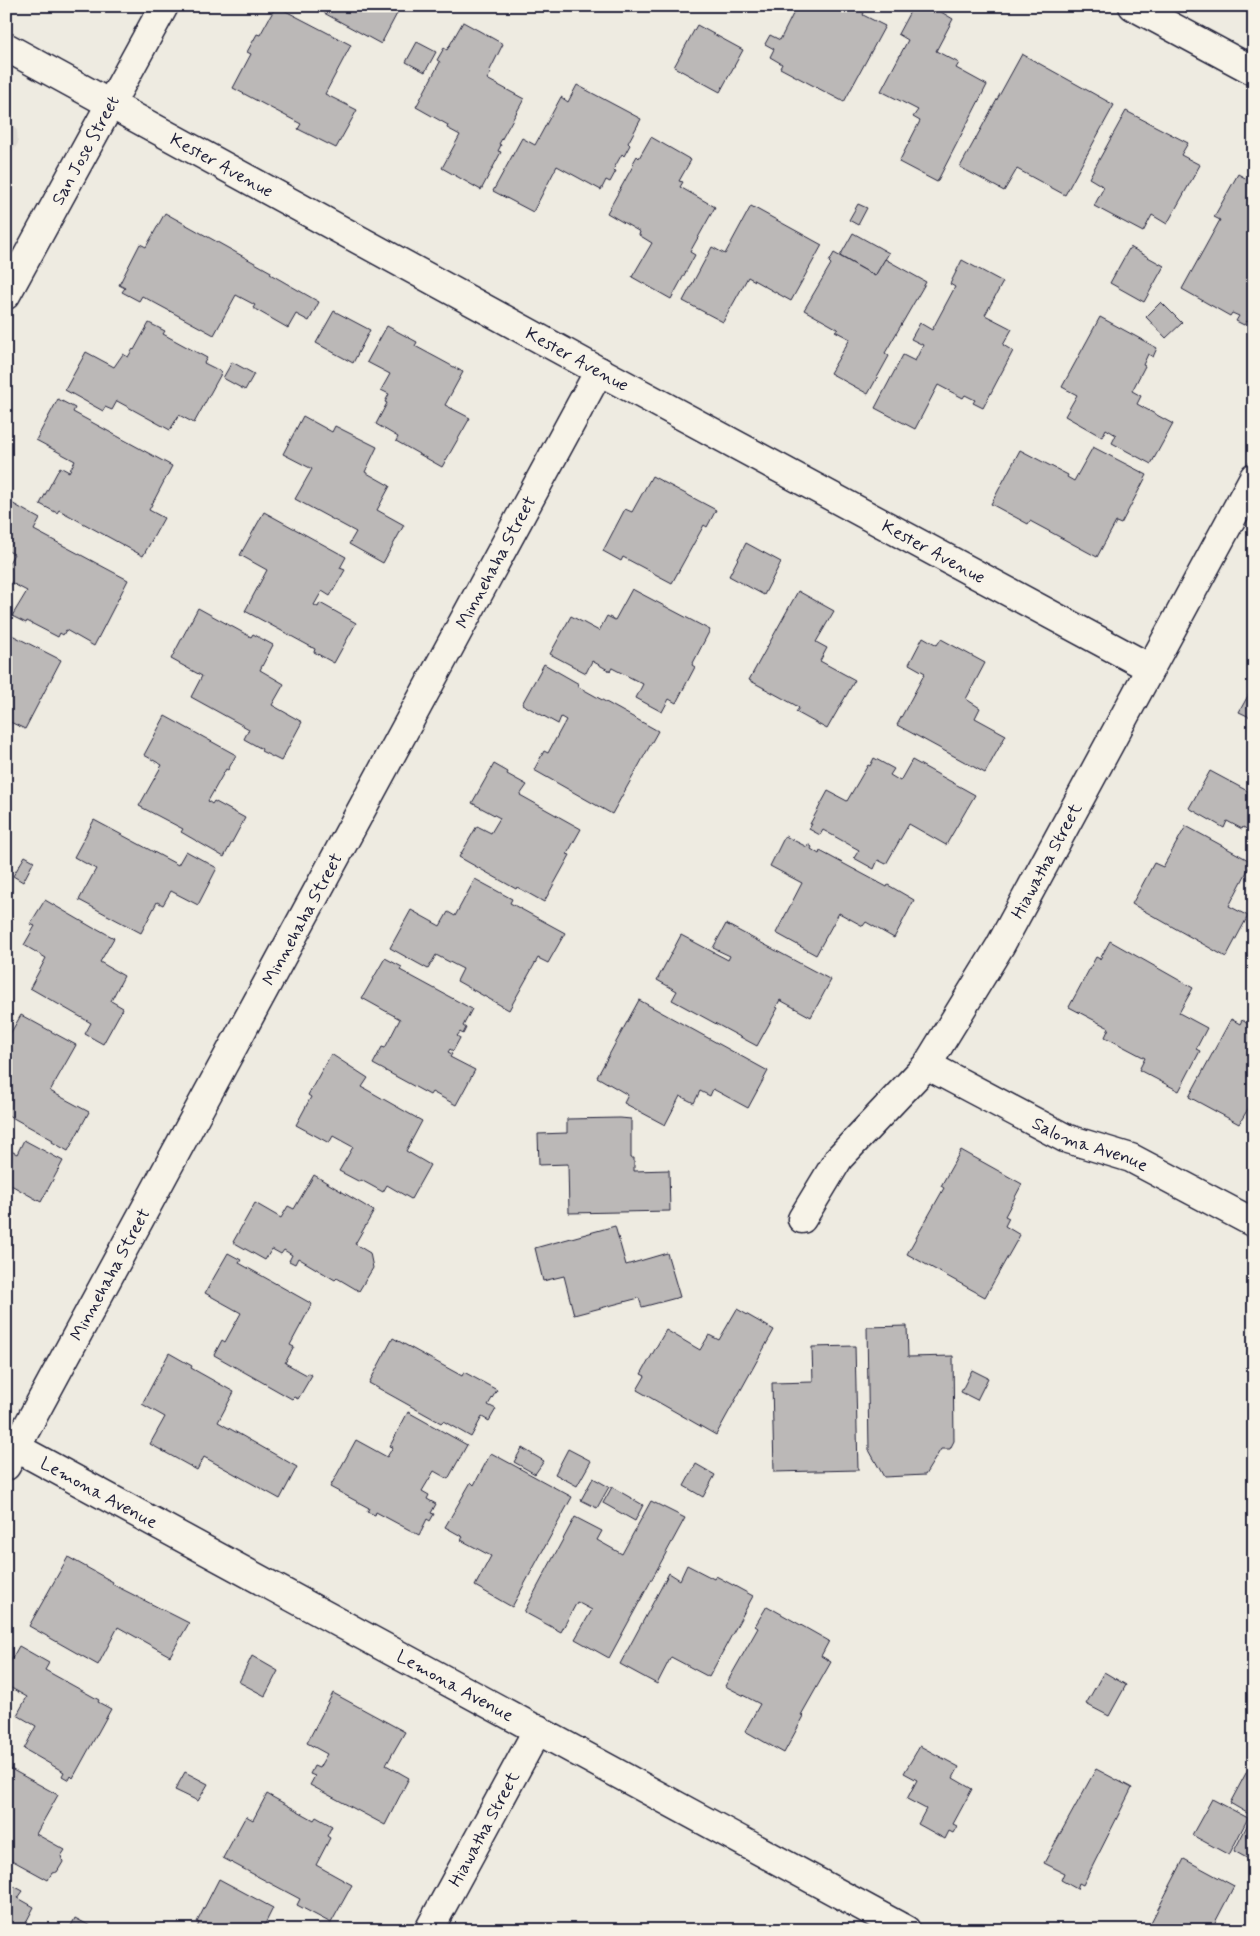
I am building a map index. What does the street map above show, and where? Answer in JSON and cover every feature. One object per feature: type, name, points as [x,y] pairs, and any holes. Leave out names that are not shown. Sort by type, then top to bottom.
[{"type":"street","name":"San Jose Street","points":[[6,295],[164,6]]},
{"type":"street","points":[[1133,6],[1254,71]]},
{"type":"street","name":"Kester Avenue","points":[[6,47],[599,371],[1150,668]]},
{"type":"street","name":"Minnehaha Street","points":[[10,1452],[599,371]]},
{"type":"street","name":"Hiawatha Street","points":[[802,1219],[839,1158],[927,1065],[1000,946],[1254,477]]},
{"type":"street","name":"Saloma Avenue","points":[[927,1065],[1065,1138],[1131,1158],[1254,1223]]},
{"type":"street","name":"Lemona Avenue","points":[[10,1452],[538,1729],[906,1930]]},
{"type":"street","name":"Hiawatha Street","points":[[429,1930],[538,1729]]},
{"type":"shaded area","points":[[6,118],[11,120],[17,131],[18,143],[6,164]]},
{"type":"building","points":[[276,6],[351,45],[325,94],[357,110],[336,148],[298,129],[301,124],[233,88],[251,54],[247,52],[257,34],[260,35]]},
{"type":"building","points":[[328,6],[401,6],[381,44],[324,13]]},
{"type":"building","points":[[784,6],[852,6],[864,13],[863,15],[885,26],[844,102],[780,68],[782,64],[770,57],[774,49],[765,44],[770,35],[780,40],[794,12]]},
{"type":"building","points":[[913,6],[931,6],[953,19],[936,51],[959,63],[956,68],[987,85],[937,182],[899,162],[920,121],[913,117],[918,110],[881,91],[908,40],[898,34]]},
{"type":"building","points":[[463,22],[503,44],[487,79],[524,99],[499,144],[501,145],[498,151],[501,152],[481,190],[442,168],[460,135],[447,128],[448,125],[416,107],[440,62],[437,60],[444,48],[447,50]]},
{"type":"building","points":[[697,25],[743,50],[720,92],[674,67]]},
{"type":"building","points":[[417,42],[436,52],[425,72],[406,62]]},
{"type":"building","points":[[1022,54],[1114,105],[1065,195],[1017,169],[1004,191],[960,167]]},
{"type":"building","points":[[577,85],[641,119],[628,143],[630,145],[624,156],[622,154],[613,170],[616,171],[610,182],[606,180],[601,190],[557,166],[533,212],[493,191],[522,138],[535,145],[561,97],[568,102]]},
{"type":"building","points":[[1126,111],[1188,143],[1181,155],[1200,165],[1167,224],[1152,215],[1143,232],[1094,206],[1104,187],[1089,178]]},
{"type":"building","points":[[651,137],[691,160],[679,181],[683,182],[680,187],[715,207],[690,252],[695,255],[671,299],[632,277],[652,243],[639,235],[640,232],[607,213],[637,156],[639,158]]},
{"type":"building","points":[[1238,174],[1247,179],[1249,175],[1254,177],[1254,325],[1247,321],[1244,325],[1236,321],[1239,316],[1232,313],[1230,316],[1182,289],[1220,220],[1214,217]]},
{"type":"building","points":[[858,204],[867,208],[858,225],[849,220]]},
{"type":"building","points":[[751,206],[822,245],[791,301],[748,277],[723,322],[683,301],[712,247],[725,254]]},
{"type":"building","points":[[165,213],[271,272],[270,274],[319,302],[309,321],[296,314],[288,328],[253,308],[255,305],[236,295],[214,335],[142,296],[139,301],[122,292],[125,288],[119,285],[140,244],[146,247]]},
{"type":"building","points":[[853,233],[889,253],[875,276],[840,256]]},
{"type":"building","points":[[1130,247],[1164,266],[1144,302],[1110,283]]},
{"type":"building","points":[[834,253],[875,276],[885,259],[926,282],[885,353],[889,356],[868,394],[830,373],[850,339],[835,331],[838,329],[804,310],[831,264],[829,262]]},
{"type":"building","points":[[962,260],[1003,282],[985,315],[1012,329],[1003,345],[1013,351],[983,408],[973,403],[975,400],[965,395],[963,398],[938,385],[915,429],[875,408],[903,355],[915,361],[923,345],[911,339],[920,323],[932,330],[955,287],[950,284]]},
{"type":"building","points":[[1161,302],[1182,323],[1166,338],[1146,317]]},
{"type":"building","points":[[334,311],[370,330],[353,363],[316,343]]},
{"type":"building","points":[[1100,317],[1157,348],[1153,357],[1148,354],[1143,365],[1145,366],[1132,391],[1141,396],[1137,404],[1173,424],[1151,464],[1112,443],[1116,435],[1106,429],[1102,437],[1065,416],[1077,395],[1062,387]]},
{"type":"building","points":[[149,323],[165,331],[163,334],[207,358],[204,363],[222,372],[194,423],[179,415],[170,430],[117,401],[112,410],[105,407],[103,411],[65,390],[86,352],[114,367],[123,354],[128,357],[134,350]]},
{"type":"building","points":[[387,326],[417,342],[415,346],[463,372],[445,405],[470,418],[442,467],[396,441],[398,437],[376,424],[387,403],[385,402],[389,394],[381,390],[390,374],[367,362]]},
{"type":"building","points":[[232,362],[254,374],[245,390],[223,378]]},
{"type":"building","points":[[58,399],[75,408],[73,412],[172,466],[149,510],[164,518],[143,556],[59,510],[57,513],[40,504],[60,467],[69,472],[75,461],[36,440]]},
{"type":"building","points":[[303,416],[332,432],[335,426],[377,447],[365,472],[390,486],[377,510],[404,525],[383,563],[349,544],[356,532],[295,499],[312,469],[283,454]]},
{"type":"building","points":[[1093,447],[1147,475],[1121,524],[1116,522],[1097,557],[1030,521],[1028,524],[991,504],[1020,450],[1068,475],[1067,477],[1074,481]]},
{"type":"building","points":[[652,476],[716,510],[707,527],[704,525],[672,583],[623,557],[621,561],[603,551],[625,509],[632,512]]},
{"type":"building","points":[[8,501],[40,519],[34,530],[128,580],[94,646],[66,630],[63,635],[60,633],[58,637],[27,621],[26,623],[12,616],[27,591],[6,580],[6,568],[14,554],[6,550],[6,504]]},
{"type":"building","points":[[264,512],[346,557],[340,568],[345,570],[330,596],[322,591],[314,605],[318,607],[320,603],[356,623],[334,663],[314,652],[315,649],[245,611],[267,570],[240,555]]},
{"type":"building","points":[[746,543],[781,562],[764,595],[729,576]]},
{"type":"building","points":[[632,589],[710,630],[692,665],[695,667],[676,703],[669,699],[662,712],[636,698],[643,684],[612,668],[610,671],[592,661],[586,673],[550,654],[571,616],[599,631],[607,616],[615,620]]},
{"type":"building","points":[[798,591],[834,611],[816,642],[827,648],[820,661],[855,680],[827,729],[796,712],[799,708],[795,705],[749,680]]},
{"type":"building","points":[[198,608],[251,637],[253,634],[273,645],[260,670],[284,684],[272,705],[302,722],[281,761],[261,751],[262,749],[244,739],[249,729],[191,697],[202,676],[171,659]]},
{"type":"building","points":[[6,632],[61,660],[25,729],[6,720]]},
{"type":"building","points":[[923,637],[937,645],[941,639],[985,663],[966,699],[980,708],[975,718],[1006,735],[985,773],[897,725],[925,673],[909,664]]},
{"type":"building","points":[[544,664],[579,684],[577,686],[658,731],[612,814],[534,770],[544,751],[548,753],[566,720],[561,717],[558,724],[522,704]]},
{"type":"building","points":[[1254,685],[1254,719],[1239,712]]},
{"type":"building","points":[[165,716],[236,755],[208,801],[212,804],[214,801],[245,818],[224,857],[181,832],[183,829],[139,806],[162,765],[144,755]]},
{"type":"building","points":[[874,758],[894,769],[890,775],[900,781],[912,760],[975,795],[946,845],[909,824],[886,864],[878,860],[874,869],[854,858],[859,850],[823,830],[820,835],[809,829],[828,791],[847,801]]},
{"type":"building","points":[[494,764],[527,785],[520,795],[581,829],[567,854],[570,855],[544,902],[517,887],[516,889],[459,857],[477,826],[491,833],[500,818],[472,803]]},
{"type":"building","points":[[1210,771],[1253,794],[1254,792],[1254,833],[1227,821],[1224,828],[1189,808]]},
{"type":"building","points":[[94,820],[178,865],[186,851],[217,868],[198,905],[171,891],[163,905],[157,902],[141,933],[79,900],[96,869],[74,857]]},
{"type":"building","points":[[1186,826],[1252,862],[1229,906],[1248,916],[1226,957],[1132,904],[1154,863],[1163,867]]},
{"type":"building","points":[[785,836],[807,847],[808,844],[812,847],[811,849],[819,854],[820,851],[914,900],[894,938],[866,922],[863,926],[839,913],[816,955],[776,933],[802,883],[770,866]]},
{"type":"building","points":[[25,856],[34,861],[23,882],[13,876]]},
{"type":"building","points":[[475,879],[512,899],[510,903],[565,933],[548,963],[538,958],[509,1010],[457,981],[463,969],[436,955],[428,969],[390,948],[411,910],[440,926],[448,912],[455,916]]},
{"type":"building","points":[[45,900],[114,938],[100,962],[124,976],[111,1001],[123,1008],[103,1044],[85,1034],[91,1023],[30,988],[46,958],[24,945],[35,926],[30,924]]},
{"type":"building","points":[[726,924],[831,980],[811,1017],[780,1000],[776,1007],[778,1008],[757,1046],[672,1000],[677,991],[657,980],[681,935],[728,960],[730,956],[713,948]]},
{"type":"building","points":[[1110,941],[1193,988],[1179,1013],[1207,1028],[1196,1049],[1200,1051],[1179,1091],[1139,1070],[1145,1058],[1105,1037],[1109,1028],[1069,1007],[1096,957],[1100,959]]},
{"type":"building","points":[[385,958],[402,967],[400,970],[472,1009],[463,1026],[466,1028],[463,1034],[460,1032],[457,1036],[460,1038],[453,1051],[450,1049],[448,1052],[452,1054],[450,1057],[475,1070],[456,1105],[432,1092],[430,1095],[373,1064],[382,1047],[385,1048],[400,1019],[362,998]]},
{"type":"building","points":[[639,1000],[768,1071],[748,1108],[713,1089],[710,1096],[700,1091],[694,1103],[680,1096],[665,1125],[624,1103],[628,1095],[597,1077]]},
{"type":"building","points":[[21,1015],[76,1045],[50,1091],[89,1112],[68,1151],[52,1142],[53,1140],[6,1114],[6,1041]]},
{"type":"building","points":[[1231,1019],[1240,1024],[1242,1020],[1254,1028],[1254,1099],[1239,1124],[1189,1097]]},
{"type":"building","points":[[331,1054],[368,1078],[362,1087],[422,1121],[406,1151],[430,1165],[411,1199],[387,1185],[383,1192],[339,1171],[353,1147],[333,1136],[329,1143],[296,1125],[311,1097],[308,1095]]},
{"type":"building","points":[[567,1119],[631,1119],[631,1158],[634,1158],[634,1171],[669,1170],[670,1211],[569,1213],[568,1164],[539,1165],[538,1134],[567,1133]]},
{"type":"building","points":[[24,1140],[63,1161],[41,1202],[11,1185],[6,1194],[6,1151],[17,1154]]},
{"type":"building","points":[[961,1150],[1022,1184],[1005,1216],[1009,1218],[1005,1226],[1020,1235],[985,1297],[907,1254],[944,1188],[941,1186]]},
{"type":"building","points":[[314,1175],[374,1211],[355,1244],[370,1253],[373,1268],[359,1291],[337,1278],[335,1280],[298,1258],[295,1264],[289,1261],[292,1255],[284,1250],[281,1254],[272,1249],[265,1260],[233,1242],[255,1203],[281,1218],[288,1206],[294,1209]]},
{"type":"building","points":[[615,1226],[626,1265],[667,1253],[680,1297],[642,1307],[639,1298],[574,1315],[564,1276],[543,1281],[535,1248]]},
{"type":"building","points":[[228,1253],[241,1260],[239,1263],[312,1304],[290,1345],[294,1347],[285,1363],[307,1375],[308,1373],[312,1375],[298,1399],[294,1397],[292,1399],[214,1355],[222,1340],[225,1342],[241,1313],[205,1293]]},
{"type":"building","points":[[737,1309],[774,1330],[716,1435],[637,1390],[645,1376],[641,1374],[666,1330],[700,1350],[709,1335],[719,1340]]},
{"type":"building","points":[[907,1326],[908,1357],[953,1356],[954,1441],[950,1449],[941,1449],[925,1475],[884,1477],[869,1450],[867,1327]]},
{"type":"building","points":[[393,1338],[462,1376],[464,1372],[497,1390],[488,1405],[496,1409],[489,1421],[482,1417],[471,1437],[443,1421],[441,1423],[369,1383]]},
{"type":"building","points":[[855,1346],[858,1470],[774,1472],[772,1383],[813,1382],[812,1347]]},
{"type":"building","points":[[169,1353],[192,1366],[191,1368],[234,1392],[218,1422],[297,1467],[280,1499],[204,1457],[197,1470],[150,1444],[165,1417],[142,1404]]},
{"type":"building","points":[[972,1370],[988,1378],[977,1400],[961,1392]]},
{"type":"building","points":[[408,1412],[467,1445],[448,1479],[434,1471],[422,1491],[429,1495],[427,1499],[436,1504],[431,1513],[434,1514],[430,1521],[427,1519],[419,1535],[376,1512],[375,1515],[367,1512],[369,1508],[330,1487],[356,1440],[387,1457],[393,1447],[390,1446]]},
{"type":"building","points":[[522,1448],[544,1461],[535,1474],[514,1462]]},
{"type":"building","points":[[568,1449],[591,1461],[577,1486],[555,1474]]},
{"type":"building","points":[[491,1453],[572,1497],[512,1607],[475,1586],[491,1556],[461,1540],[463,1537],[445,1527],[471,1482],[474,1485]]},
{"type":"building","points":[[696,1464],[715,1475],[703,1497],[684,1486]]},
{"type":"building","points":[[593,1478],[609,1487],[597,1508],[581,1500]]},
{"type":"building","points":[[612,1487],[643,1505],[635,1521],[603,1503]]},
{"type":"building","points":[[651,1501],[685,1518],[609,1658],[575,1639],[592,1610],[577,1602],[561,1632],[524,1612],[575,1517],[602,1531],[597,1540],[622,1554]]},
{"type":"building","points":[[68,1557],[113,1582],[112,1584],[189,1623],[170,1656],[118,1627],[98,1665],[29,1626]]},
{"type":"building","points":[[687,1565],[714,1579],[716,1576],[753,1596],[709,1677],[671,1657],[657,1684],[620,1664],[669,1573],[680,1580]]},
{"type":"building","points":[[767,1606],[829,1641],[821,1656],[831,1662],[801,1715],[804,1716],[784,1753],[745,1731],[760,1704],[725,1686],[758,1628],[755,1626]]},
{"type":"building","points":[[19,1646],[49,1663],[45,1670],[99,1700],[98,1702],[111,1709],[73,1778],[71,1776],[69,1780],[62,1776],[64,1772],[24,1749],[36,1726],[17,1715],[27,1697],[6,1685],[6,1669]]},
{"type":"building","points":[[252,1656],[278,1671],[265,1696],[239,1682]]},
{"type":"building","points":[[1104,1672],[1126,1685],[1109,1716],[1086,1704]]},
{"type":"building","points":[[333,1693],[405,1732],[386,1765],[409,1778],[385,1825],[310,1785],[315,1776],[310,1774],[314,1766],[319,1768],[327,1754],[307,1743]]},
{"type":"building","points":[[920,1746],[959,1767],[953,1778],[972,1789],[953,1824],[957,1826],[953,1833],[949,1831],[945,1839],[918,1824],[926,1809],[907,1799],[917,1780],[904,1773]]},
{"type":"building","points":[[1252,1762],[1254,1763],[1254,1817],[1230,1803]]},
{"type":"building","points":[[6,1764],[10,1766],[9,1768],[58,1795],[36,1834],[65,1850],[61,1856],[63,1862],[57,1872],[52,1873],[48,1880],[6,1857]]},
{"type":"building","points":[[1096,1769],[1132,1788],[1083,1885],[1079,1883],[1077,1889],[1061,1880],[1064,1873],[1044,1863]]},
{"type":"building","points":[[185,1772],[208,1784],[198,1801],[175,1790]]},
{"type":"building","points":[[267,1794],[314,1820],[316,1817],[332,1826],[327,1836],[330,1838],[316,1865],[352,1885],[331,1923],[297,1905],[300,1899],[223,1858],[246,1816],[253,1820]]},
{"type":"building","points":[[1212,1799],[1248,1818],[1229,1855],[1192,1835]]},
{"type":"building","points":[[1250,1820],[1254,1822],[1254,1862],[1234,1851]]},
{"type":"building","points":[[1184,1859],[1234,1886],[1211,1930],[1147,1930]]},
{"type":"building","points":[[219,1879],[273,1908],[262,1930],[196,1930],[199,1923],[197,1922]]},
{"type":"building","points":[[6,1882],[23,1891],[18,1898],[34,1907],[22,1930],[17,1930],[6,1924]]},
{"type":"building","points":[[75,1918],[96,1929],[69,1930]]}]
